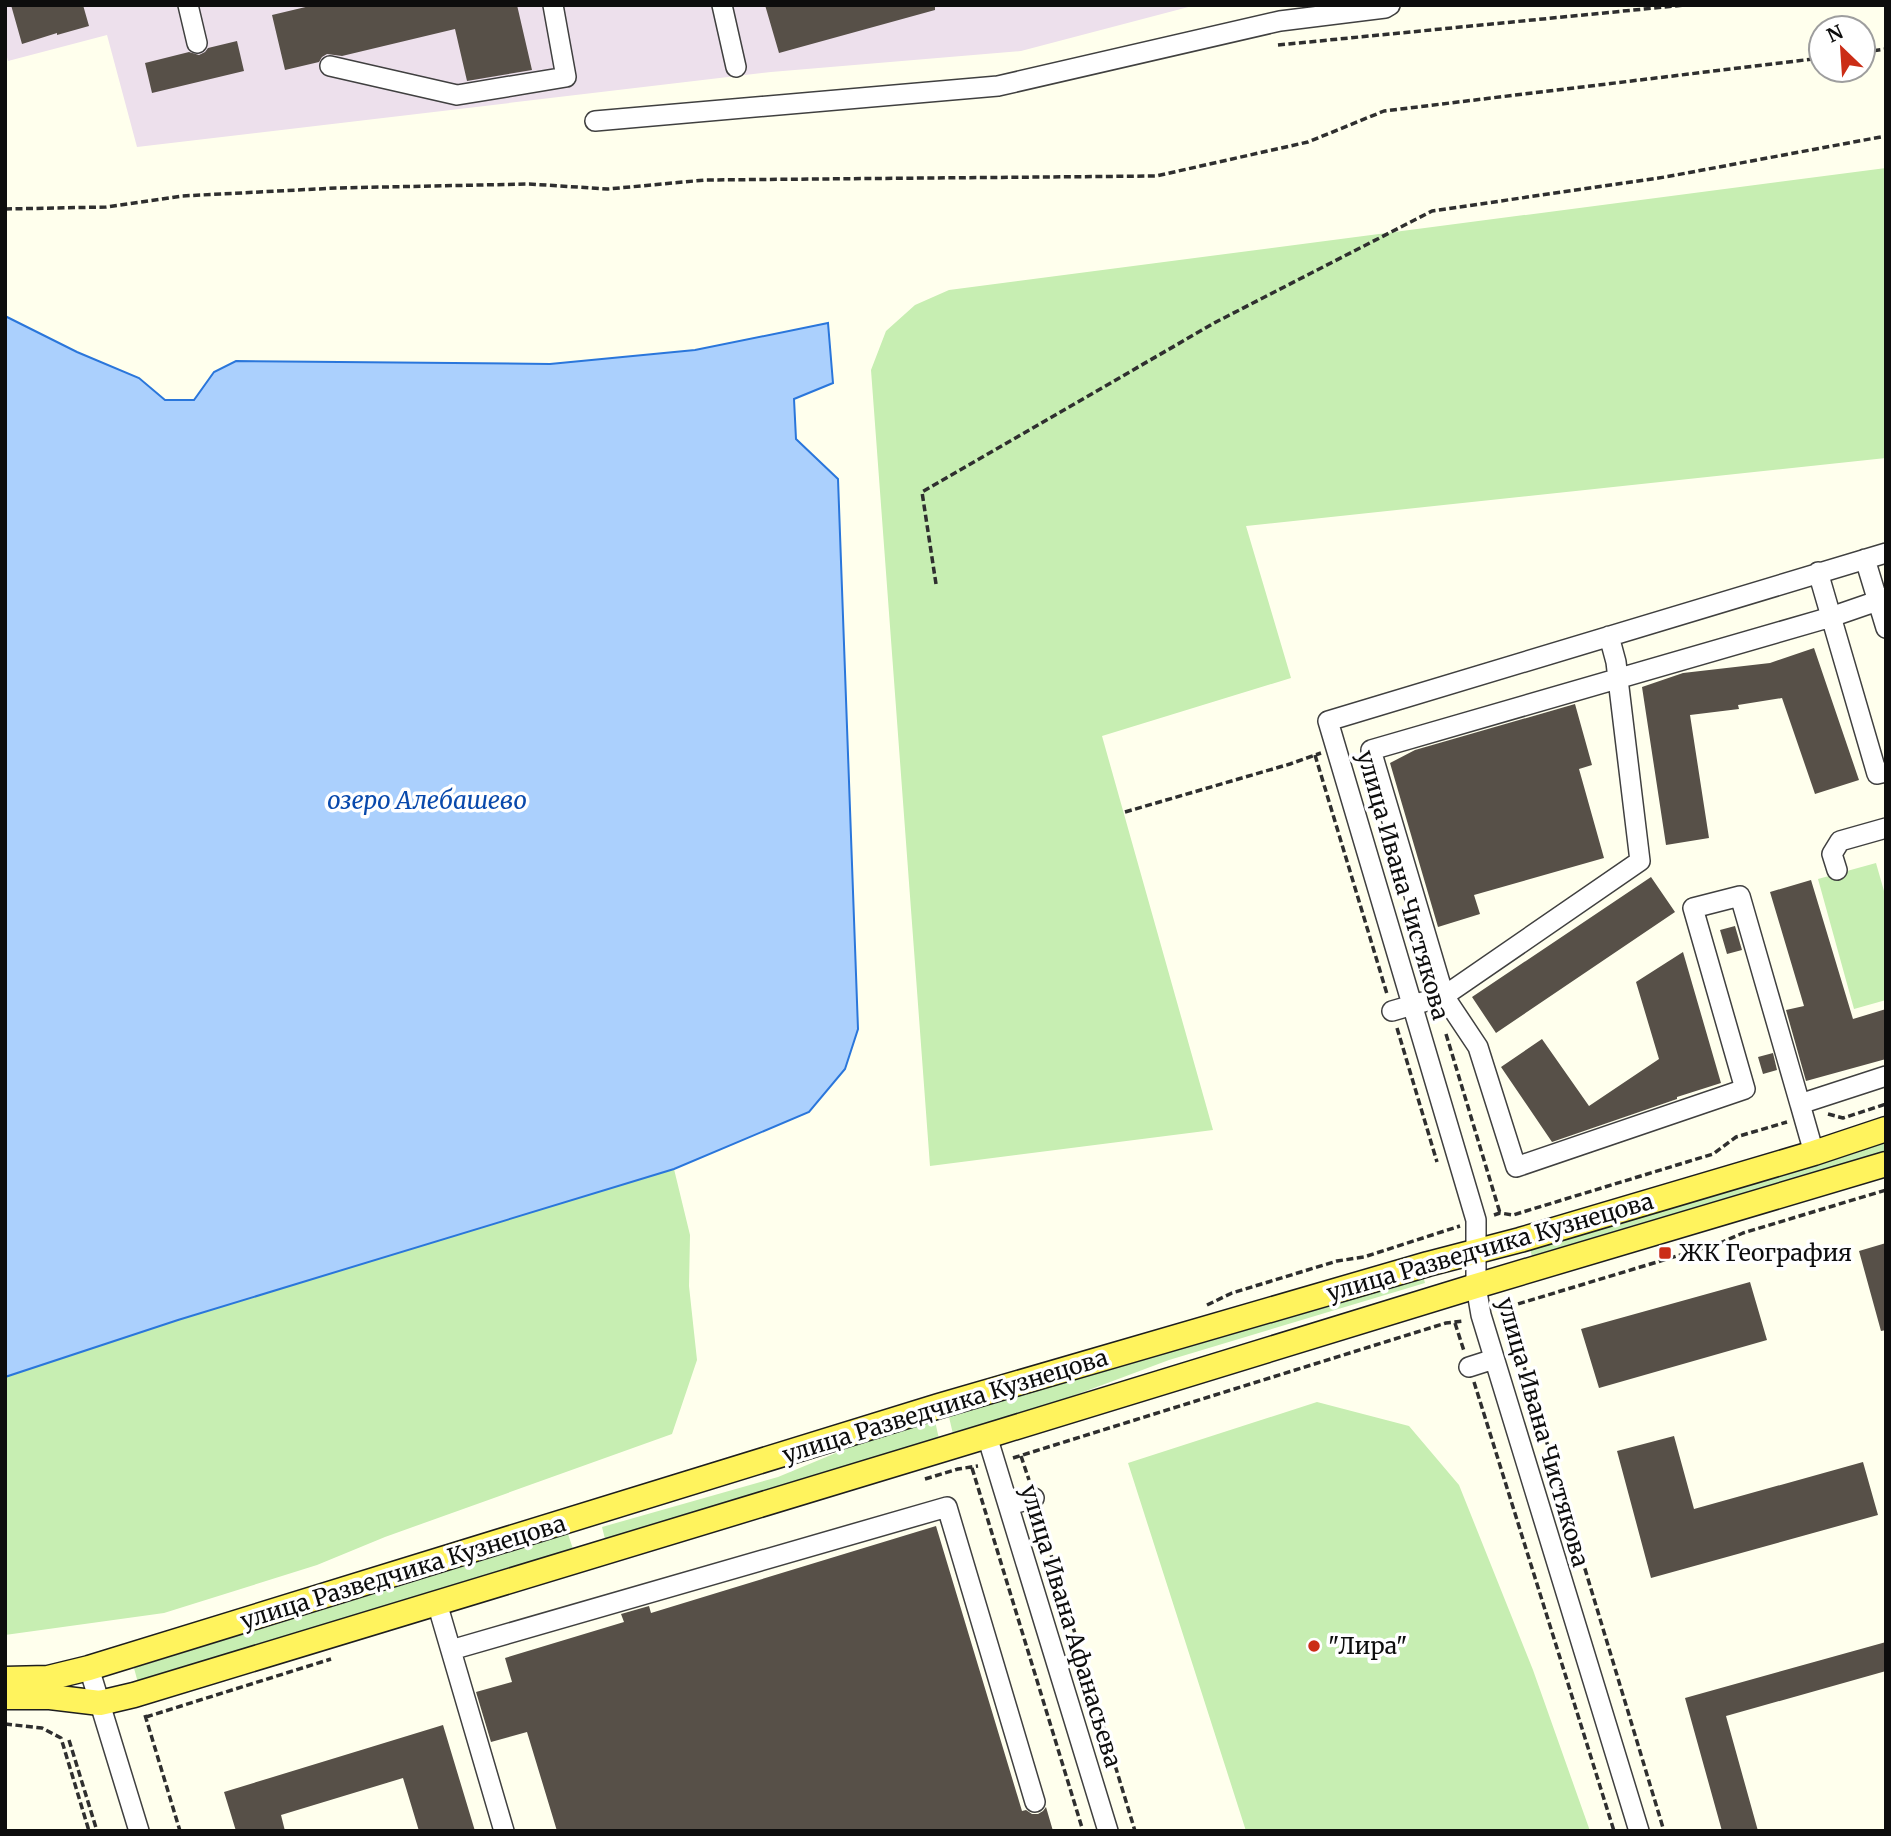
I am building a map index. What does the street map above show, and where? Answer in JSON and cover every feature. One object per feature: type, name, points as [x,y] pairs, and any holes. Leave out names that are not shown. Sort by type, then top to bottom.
[{"type":"main road","name":"улица Разведчика Кузнецова","points":[[5,1679],[48,1678],[89,1668],[939,1406],[1428,1264],[1476,1253],[1814,1153],[1886,1129]]},
{"type":"main road","name":"улица Разведчика Кузнецова","points":[[5,1697],[50,1697],[100,1703],[134,1695],[1476,1286],[1886,1164]]},
{"type":"main road","points":[[606,1510],[593,1519],[587,1536],[593,1545],[618,1548]]},
{"type":"street","points":[[188,5],[197,43]]},
{"type":"street","points":[[330,66],[457,95],[566,78],[553,5]]},
{"type":"street","points":[[722,5],[736,67]]},
{"type":"street","points":[[595,121],[998,86],[1278,13],[1385,8],[1390,5]]},
{"type":"street","points":[[1392,1011],[1444,996],[1640,861],[1616,662],[1609,636],[1886,552]]},
{"type":"street","points":[[1865,559],[1882,600],[1886,628]]},
{"type":"street","points":[[1818,572],[1877,774],[1886,772]]},
{"type":"street","points":[[1814,1153],[1740,896],[1693,908],[1745,1089],[1516,1167],[1478,1047],[1444,996],[1371,750],[1882,600]]},
{"type":"street","name":"улица Ивана Чистякова","points":[[1609,636],[1328,720],[1476,1220],[1476,1286],[1481,1315],[1639,1831]]},
{"type":"street","points":[[1837,870],[1832,855],[1840,841],[1886,828]]},
{"type":"street","points":[[1800,1104],[1886,1076]]},
{"type":"street","points":[[1469,1367],[1494,1359]]},
{"type":"street","name":"улица Ивана Афанасьева","points":[[987,1436],[1108,1831]]},
{"type":"street","points":[[1009,1505],[1034,1498]]},
{"type":"street","points":[[451,1650],[947,1507],[1035,1802]]},
{"type":"street","points":[[437,1603],[505,1831]]},
{"type":"street","points":[[89,1668],[139,1831]]},
{"type":"path","points":[[1278,45],[1685,5]]},
{"type":"path","points":[[5,209],[106,207],[182,197],[336,188],[529,184],[608,188],[705,180],[1156,176],[1308,142],[1384,111],[1807,60]]},
{"type":"path","points":[[936,584],[922,492],[1216,322],[1432,211],[1665,177],[1886,136]]},
{"type":"path","points":[[1315,755],[1438,1164]]},
{"type":"path","points":[[919,1481],[958,1469],[996,1464],[1886,1190]]},
{"type":"path","points":[[1506,1307],[1664,1831]]},
{"type":"path","points":[[1455,1323],[1614,1831]]},
{"type":"path","points":[[1021,1456],[1135,1831]]},
{"type":"path","points":[[972,1467],[1083,1831]]},
{"type":"path","points":[[180,1831],[146,1717],[340,1656]]},
{"type":"path","points":[[5,1724],[42,1728],[61,1738],[89,1831]]},
{"type":"path","points":[[69,1740],[97,1831]]},
{"type":"shaded area","points":[[5,5],[1196,5],[1021,51],[771,72],[137,147],[107,35],[8,61],[5,49]]},
{"type":"green space","points":[[1886,168],[1886,458],[1246,526],[1291,678],[1102,736],[1213,1130],[930,1166],[871,370],[886,331],[915,305],[949,290]]},
{"type":"green space","points":[[1876,863],[1886,898],[1886,1000],[1854,1009],[1818,879]]},
{"type":"green space","points":[[1886,1138],[1886,1155],[1533,1260],[1530,1249],[1787,1174]]},
{"type":"green space","points":[[674,1169],[690,1235],[689,1286],[697,1360],[672,1434],[385,1537],[317,1565],[164,1613],[5,1635],[5,1377],[178,1320]]},
{"type":"green space","points":[[1423,1276],[1425,1283],[1169,1360],[1046,1406],[953,1434],[949,1417]]},
{"type":"green space","name":"\"Лира\"","points":[[1317,1402],[1409,1426],[1459,1485],[1533,1670],[1590,1831],[1246,1831],[1128,1463]]},
{"type":"green space","points":[[935,1421],[939,1439],[605,1539],[602,1527],[778,1477],[860,1443]]},
{"type":"green space","points":[[568,1534],[573,1549],[138,1683],[134,1668]]},
{"type":"water","name":"озеро Алебашево","points":[[5,316],[77,352],[139,378],[165,400],[194,400],[214,372],[236,361],[550,364],[695,350],[828,323],[833,383],[794,399],[796,439],[838,479],[858,1029],[845,1069],[809,1112],[674,1169],[178,1320],[5,1377]]},
{"type":"building","points":[[11,5],[83,5],[89,26],[22,44]]},
{"type":"building","points":[[314,5],[517,5],[532,70],[467,81],[455,29],[342,56],[327,54],[319,62],[285,70],[272,15]]},
{"type":"building","points":[[765,5],[935,5],[935,10],[779,53]]},
{"type":"building","points":[[237,41],[244,71],[152,93],[145,63],[189,52],[199,55],[208,48]]},
{"type":"building","points":[[1814,648],[1859,780],[1815,794],[1782,698],[1738,705],[1739,709],[1690,715],[1709,838],[1666,845],[1642,687],[1683,673],[1770,663]]},
{"type":"building","points":[[1575,704],[1592,765],[1579,769],[1604,858],[1474,895],[1480,914],[1438,927],[1390,763],[1415,750]]},
{"type":"building","points":[[1651,877],[1675,912],[1496,1033],[1472,997]]},
{"type":"building","points":[[1811,880],[1853,1019],[1886,1009],[1886,1059],[1806,1081],[1786,1010],[1804,1006],[1770,892]]},
{"type":"building","points":[[1735,926],[1742,950],[1727,954],[1720,930]]},
{"type":"building","points":[[1683,952],[1721,1083],[1552,1142],[1501,1067],[1542,1039],[1589,1106],[1659,1059],[1636,982]]},
{"type":"building","points":[[1773,1053],[1777,1070],[1763,1074],[1758,1057]]},
{"type":"building","points":[[1886,1243],[1886,1330],[1881,1331],[1859,1251]]},
{"type":"building","points":[[1750,1282],[1767,1340],[1599,1388],[1581,1329]]},
{"type":"building","points":[[1674,1436],[1694,1509],[1863,1462],[1878,1515],[1651,1578],[1617,1451]]},
{"type":"building","points":[[936,1526],[1022,1811],[1038,1814],[1046,1807],[1053,1831],[557,1831],[527,1732],[491,1742],[476,1692],[512,1682],[505,1658],[624,1622],[621,1614],[649,1606],[651,1613]]},
{"type":"building","points":[[1886,1642],[1886,1671],[1726,1716],[1758,1831],[1722,1831],[1685,1698]]},
{"type":"building","points":[[443,1725],[475,1831],[419,1831],[403,1778],[281,1815],[285,1831],[236,1831],[224,1792]]},
{"type":"place","name":"ЖК География","points":[[1665,1253]]},
{"type":"place","name":"\"Лира\"","points":[[1314,1646]]}]
